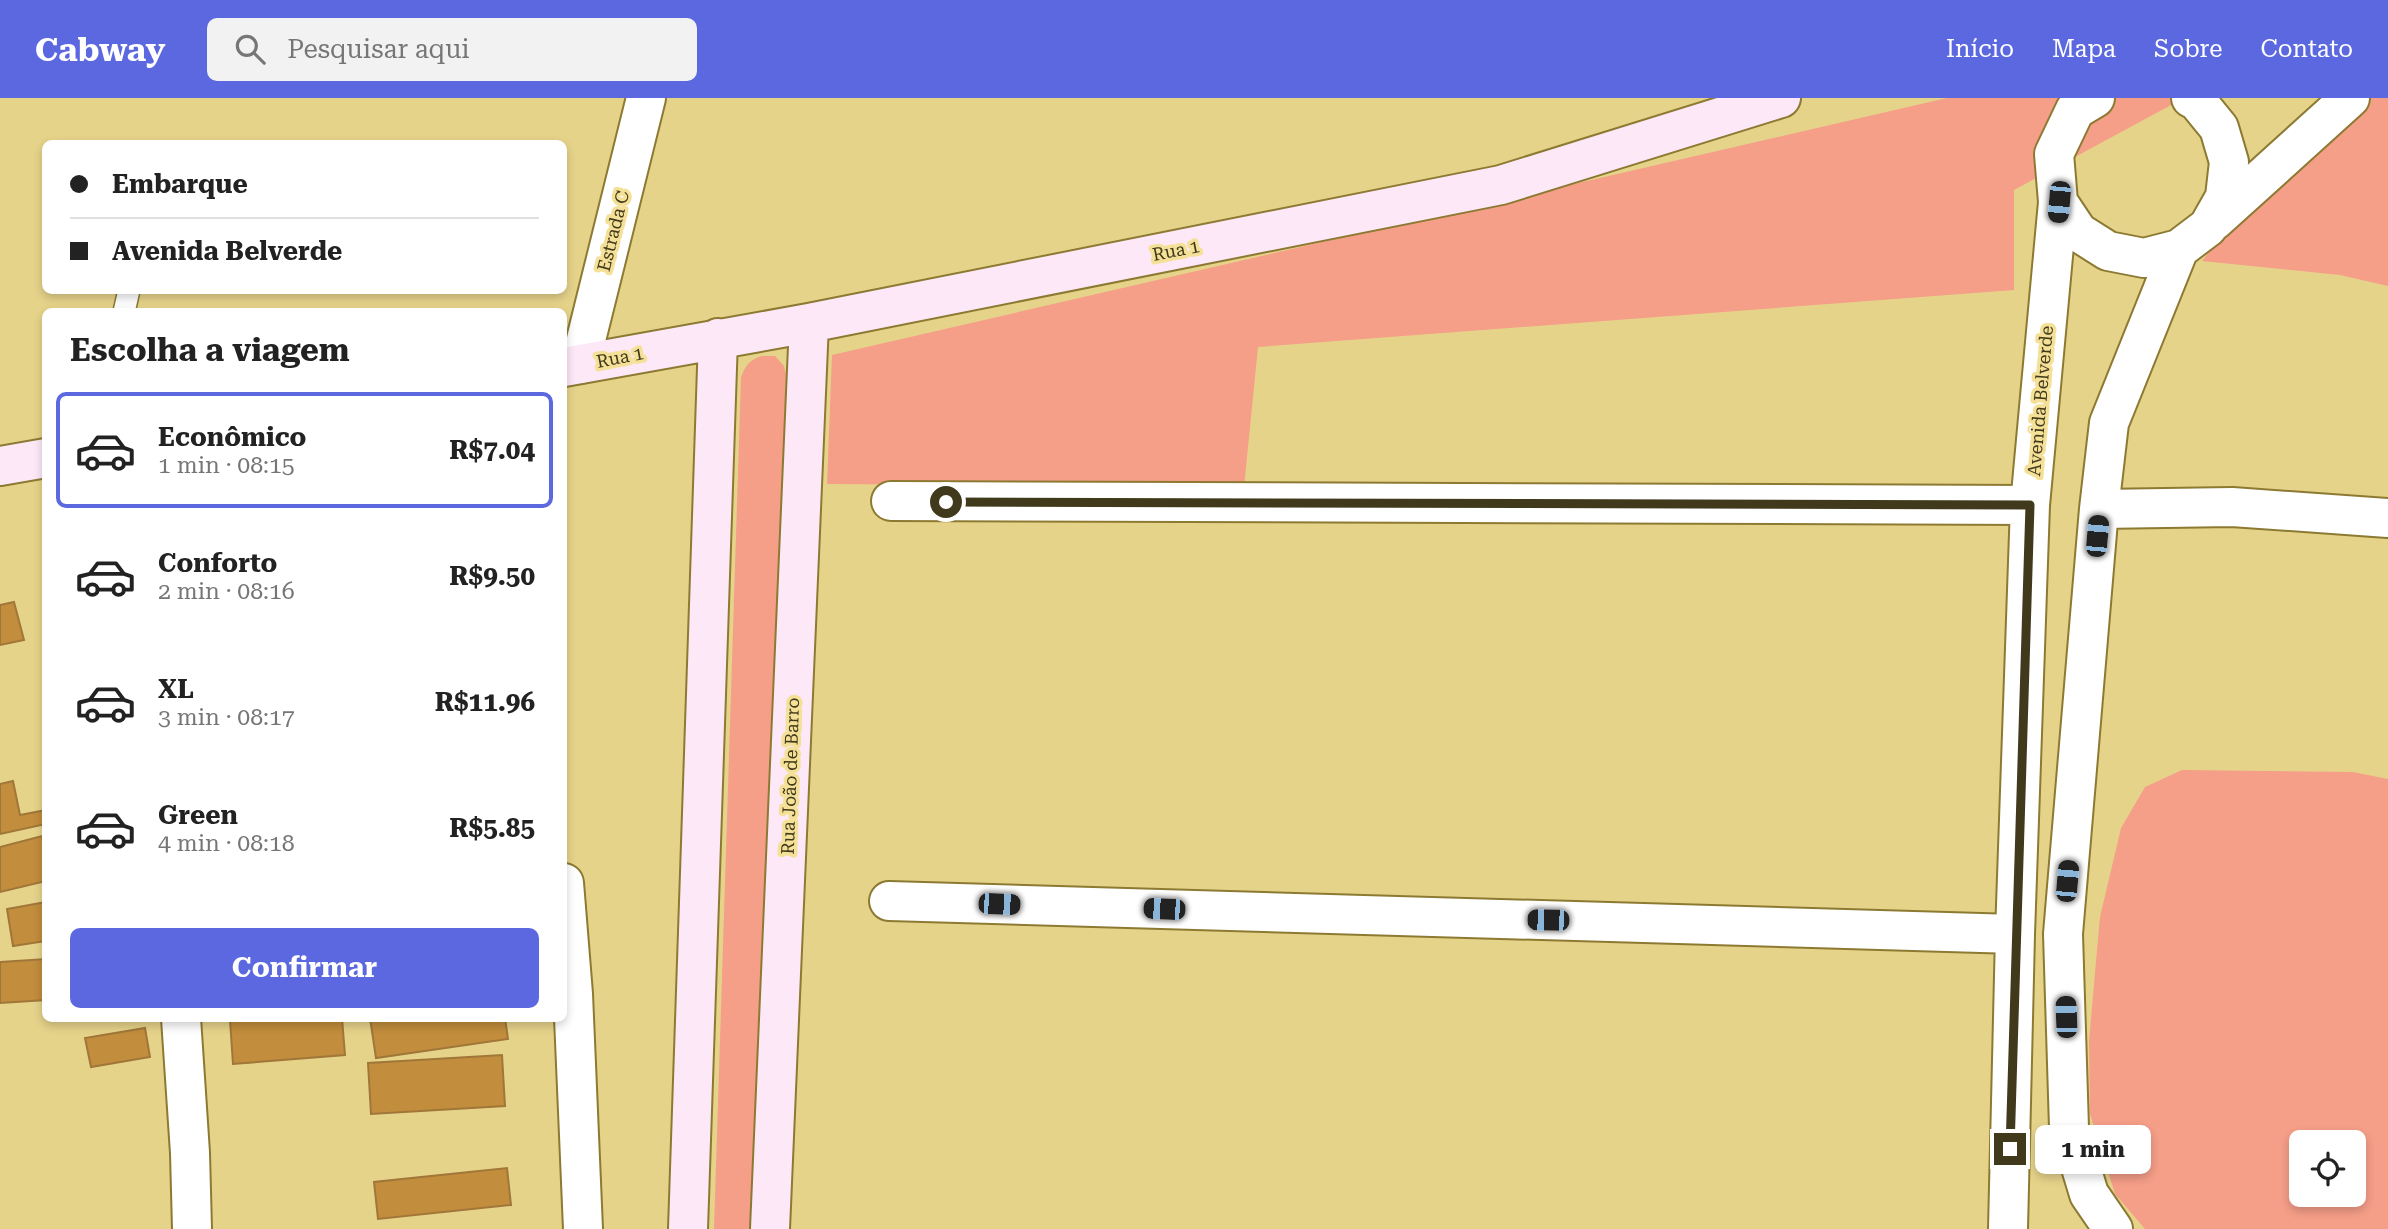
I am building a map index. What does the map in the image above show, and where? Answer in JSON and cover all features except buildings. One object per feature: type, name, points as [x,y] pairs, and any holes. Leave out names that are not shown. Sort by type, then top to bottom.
[{"type":"street","name":"Estrada C","points":[[572,365],[646,98]]},
{"type":"street","name":"Rua 1","points":[[572,365],[809,323],[1500,185],[1781,98]]},
{"type":"street","points":[[2095,98],[2075,110],[2054,154],[2059,202],[2078,232],[2108,251],[2144,258],[2193,238],[2350,98]]},
{"type":"street","points":[[2113,1229],[2089,1194],[2069,1128],[2063,934],[2099,509],[2109,423],[2193,238],[2225,197],[2229,162],[2219,128],[2197,101],[2191,98]]},
{"type":"street","name":"Avenida Belverde","points":[[2008,1229],[2030,505],[2059,202]]},
{"type":"street","name":"Rua João de Barro","points":[[770,1229],[809,323]]},
{"type":"street","points":[[688,1229],[718,338]]},
{"type":"street","points":[[0,466],[42,459]]},
{"type":"street","points":[[891,501],[2030,505]]},
{"type":"street","points":[[2099,509],[2232,507],[2388,518]]},
{"type":"street","points":[[889,901],[2015,934]]},
{"type":"street","points":[[567,920],[573,994],[583,1229]]},
{"type":"street","points":[[181,1022],[192,1229]]},
{"type":"shaded area","points":[[1947,98],[2184,98],[2014,190],[2014,290],[1258,347],[1244,487],[827,484],[832,355]]},
{"type":"shaded area","points":[[2365,98],[2388,98],[2388,286],[2340,275],[2202,261],[2246,206]]},
{"type":"shaded area","points":[[762,356],[775,356],[784,366],[786,374],[757,1229],[714,1229],[741,378],[748,364]]},
{"type":"shaded area","points":[[2182,770],[2353,772],[2388,779],[2388,1229],[2145,1229],[2115,1194],[2090,1114],[2089,1041],[2100,917],[2121,828],[2145,787]]},
{"type":"route","points":[[946,502],[2030,505],[2010,1149]]}]
